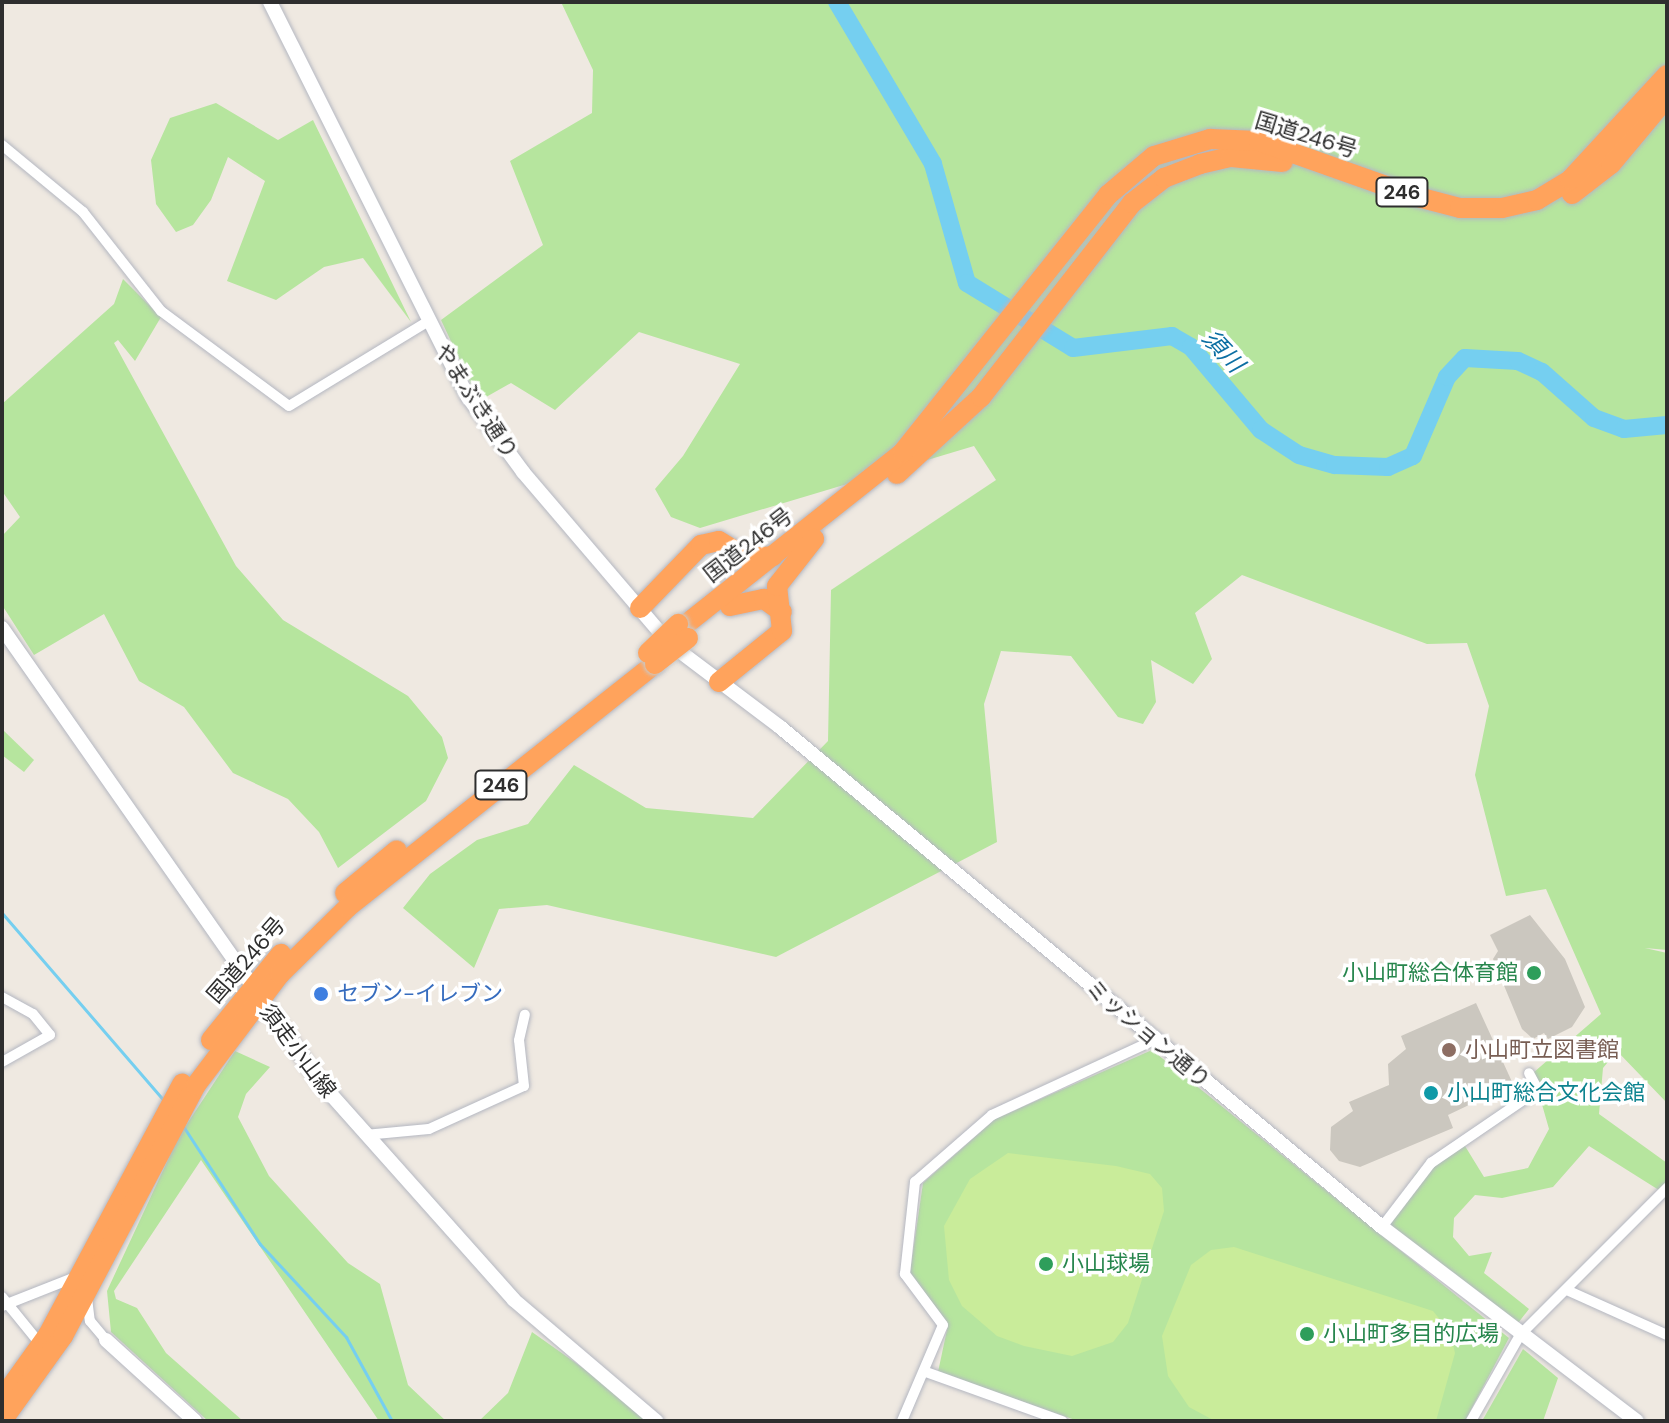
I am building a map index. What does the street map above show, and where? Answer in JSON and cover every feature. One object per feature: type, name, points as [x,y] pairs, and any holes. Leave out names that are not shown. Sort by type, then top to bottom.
[{"type":"highway","name":"国道246号","points":[[2,1421],[46,1364],[83,1284],[190,1082],[254,993],[368,872],[652,658],[773,556],[889,465],[939,411],[1108,195],[1154,156],[1182,145],[1236,139],[1460,208],[1514,206],[1570,180],[1667,75]]},
{"type":"highway","name":"国道246号","points":[[682,631],[730,606],[960,419],[1132,203],[1183,170],[1231,157],[1266,156],[1468,221],[1539,212],[1611,164],[1667,97]]},
{"type":"highway","points":[[719,682],[782,631],[779,580],[814,539]]},
{"type":"highway","points":[[640,608],[701,545],[719,541],[747,558],[773,556]]},
{"type":"highway","points":[[682,631],[732,578],[738,563],[730,547]]},
{"type":"highway","points":[[730,606],[764,599],[782,612]]},
{"type":"highway","name":"国道246号","points":[[2,1399],[42,1347],[83,1284]]},
{"type":"street","name":"やまぶき通り","points":[[270,2],[427,322],[468,397],[523,472],[670,644],[780,727]]},
{"type":"street","points":[[2,145],[83,212],[161,311],[289,406],[427,322]]},
{"type":"street","name":"須走小山線","points":[[2,628],[254,993],[365,1135],[514,1300],[657,1419]]},
{"type":"street","name":"ミッション通り","points":[[780,727],[1382,1227],[1637,1421]]},
{"type":"street","points":[[2,997],[33,1014],[50,1035],[2,1062]]},
{"type":"street","points":[[365,1135],[429,1129],[524,1086],[519,1040],[525,1015]]},
{"type":"street","points":[[902,1421],[926,1372],[943,1325],[905,1274],[915,1182],[992,1115],[1154,1040]]},
{"type":"street","points":[[1382,1227],[1431,1163],[1538,1090],[1529,1073]]},
{"type":"street","points":[[1471,1421],[1520,1335],[1569,1291],[1667,1188]]},
{"type":"street","points":[[42,1347],[4,1302],[83,1284],[90,1321],[106,1340],[195,1421]]},
{"type":"street","points":[[1569,1291],[1667,1335]]},
{"type":"street","points":[[926,1372],[1062,1421]]},
{"type":"green space","points":[[561,2],[1667,2],[1667,950],[1645,948],[1667,953],[1667,1103],[1617,1051],[1603,1068],[1599,1114],[1667,1163],[1667,1188],[1662,1192],[1589,1146],[1553,1187],[1502,1198],[1475,1195],[1454,1218],[1453,1237],[1469,1256],[1492,1252],[1484,1273],[1529,1309],[1515,1327],[1384,1224],[1417,1172],[1465,1146],[1484,1177],[1528,1168],[1549,1129],[1533,1073],[1601,1014],[1546,889],[1506,896],[1475,775],[1489,706],[1467,643],[1427,644],[1242,575],[1195,613],[1212,659],[1193,684],[1151,660],[1156,702],[1143,724],[1118,717],[1071,656],[1001,651],[984,704],[997,842],[776,957],[547,905],[499,909],[474,968],[403,908],[430,874],[477,840],[528,824],[574,765],[646,808],[753,818],[828,741],[831,590],[996,480],[974,446],[700,528],[671,517],[655,489],[683,456],[740,364],[639,332],[555,410],[511,383],[479,401],[441,320],[543,245],[510,161],[592,113],[593,70]]},
{"type":"green space","points":[[216,103],[278,140],[313,120],[411,322],[363,258],[324,267],[276,300],[227,281],[265,181],[228,157],[211,200],[193,225],[176,232],[156,204],[151,160],[170,118]]},
{"type":"green space","points":[[123,279],[161,317],[135,361],[118,340],[114,343],[236,566],[283,620],[408,696],[442,737],[448,758],[426,801],[338,868],[319,832],[288,799],[233,773],[184,707],[139,681],[104,614],[34,655],[2,605],[2,536],[20,517],[2,491],[2,404],[114,304]]},
{"type":"green space","points":[[2,729],[34,760],[24,772],[2,755]]},
{"type":"green space","points":[[1152,1050],[1509,1338],[1465,1421],[1078,1421],[938,1372],[948,1325],[910,1272],[923,1183],[995,1119]]},
{"type":"green space","points":[[235,1051],[270,1067],[246,1094],[238,1117],[269,1176],[348,1263],[380,1284],[408,1385],[446,1421],[379,1421],[201,1160],[114,1291],[116,1299],[137,1308],[166,1353],[243,1421],[208,1421],[111,1332],[107,1291],[179,1136]]},
{"type":"green space","name":"小山球場","points":[[1008,1153],[1116,1166],[1150,1174],[1162,1188],[1164,1211],[1128,1323],[1113,1342],[1072,1356],[1024,1346],[997,1336],[962,1306],[949,1280],[944,1226],[970,1179]]},
{"type":"green space","name":"小山町多目的広場","points":[[1234,1247],[1433,1311],[1450,1332],[1455,1353],[1436,1421],[1215,1421],[1189,1407],[1168,1376],[1162,1336],[1191,1265],[1211,1250]]},
{"type":"green space","points":[[532,1332],[607,1385],[650,1421],[479,1421],[508,1393]]},
{"type":"green space","points":[[1523,1349],[1558,1378],[1543,1421],[1482,1421]]},
{"type":"building","name":"小山町総合体育館","points":[[1530,915],[1565,959],[1585,1007],[1572,1027],[1548,1039],[1544,1033],[1533,1039],[1522,1029],[1493,959],[1498,951],[1490,935]]},
{"type":"building","name":"小山町総合文化会館","points":[[1476,1003],[1513,1084],[1448,1115],[1453,1128],[1360,1167],[1339,1161],[1330,1150],[1331,1127],[1353,1111],[1349,1102],[1389,1085],[1388,1064],[1406,1049],[1401,1036]]},
{"type":"waterway","name":"須川","points":[[837,2],[933,164],[967,283],[1073,348],[1172,336],[1191,347],[1261,430],[1299,455],[1335,465],[1388,467],[1413,456],[1447,377],[1465,358],[1518,361],[1542,372],[1594,418],[1624,429],[1667,425]]},
{"type":"waterway","points":[[2,913],[164,1101]]},
{"type":"waterway","points":[[183,1126],[260,1244],[346,1337],[392,1421]]},
{"type":"place","name":"小山町総合体育館","points":[[1534,973]]},
{"type":"place","name":"セブン-イレブン","points":[[321,994]]},
{"type":"place","name":"小山町立図書館","points":[[1449,1050]]},
{"type":"place","name":"小山町総合文化会館","points":[[1431,1093]]},
{"type":"place","name":"小山球場","points":[[1046,1264]]},
{"type":"place","name":"小山町多目的広場","points":[[1307,1334]]}]
